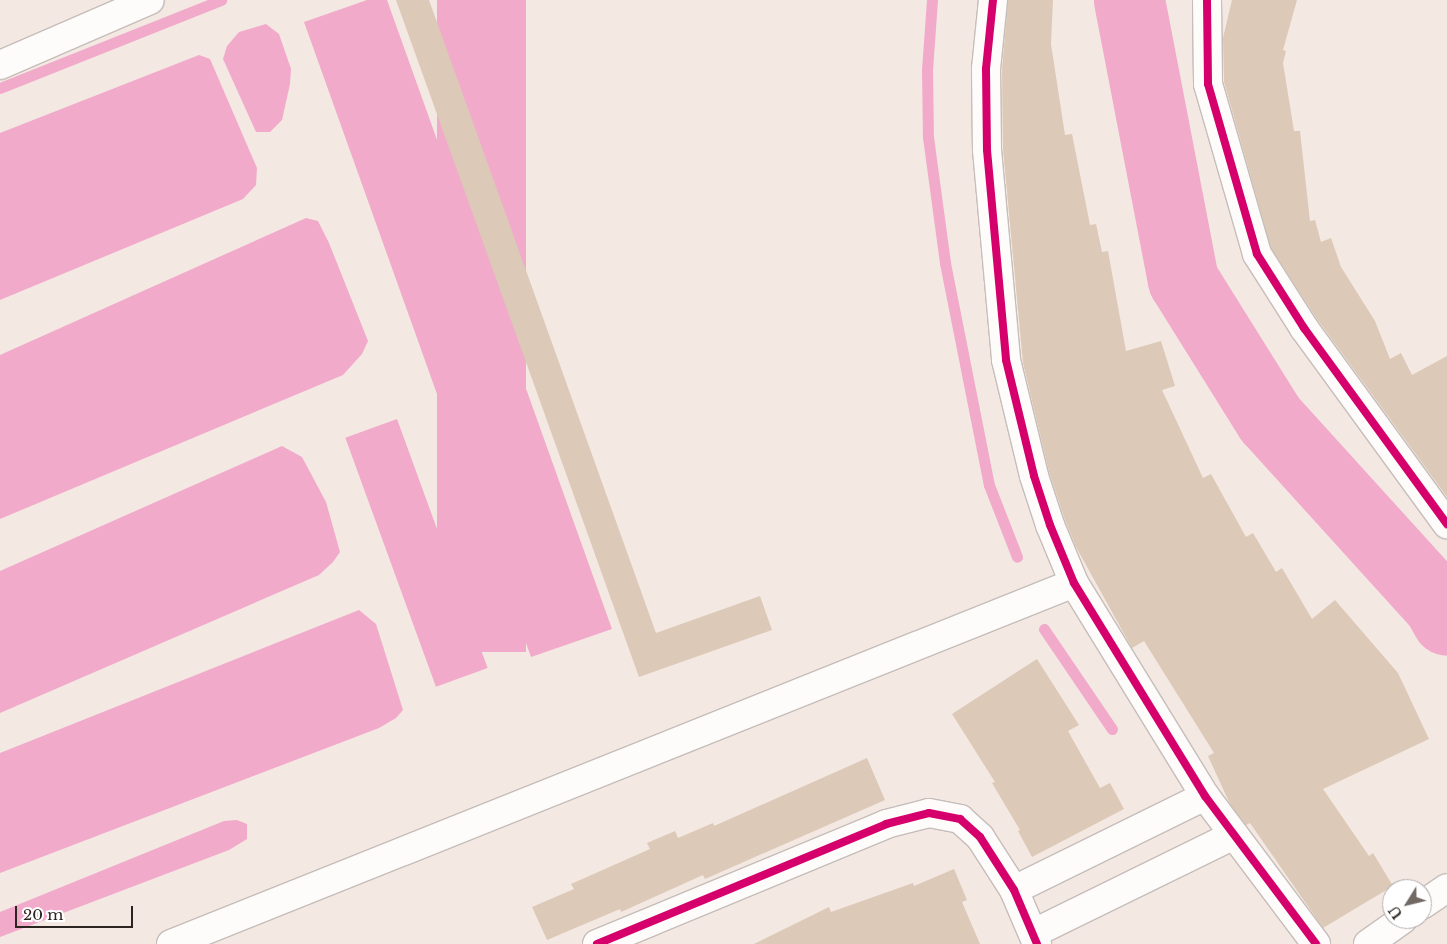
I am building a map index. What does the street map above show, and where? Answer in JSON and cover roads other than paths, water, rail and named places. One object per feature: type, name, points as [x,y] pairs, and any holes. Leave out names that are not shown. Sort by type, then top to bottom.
[{"type":"street","points":[[0,65],[150,0]]},
{"type":"street","points":[[993,0],[986,69],[987,150],[1006,360],[1034,476],[1074,583],[1205,796],[1316,944]]},
{"type":"street","points":[[1207,0],[1208,84],[1257,254],[1304,328],[1447,524]]},
{"type":"street","points":[[171,944],[1074,583]]},
{"type":"street","points":[[1014,890],[1205,796]]},
{"type":"street","points":[[597,944],[886,824],[929,814],[960,819],[980,836],[1014,890],[1036,939],[1234,835]]},
{"type":"street","points":[[1432,898],[1447,888]]},
{"type":"street","points":[[1368,944],[1389,929]]},
{"type":"waterway","points":[[0,88],[221,0]]},
{"type":"waterway","points":[[932,0],[927,69],[928,137],[945,263],[989,485],[1017,557]]},
{"type":"waterway","points":[[1129,0],[1183,280],[1270,419],[1438,604],[1447,620]]},
{"type":"waterway","points":[[1044,629],[1112,729]]}]
